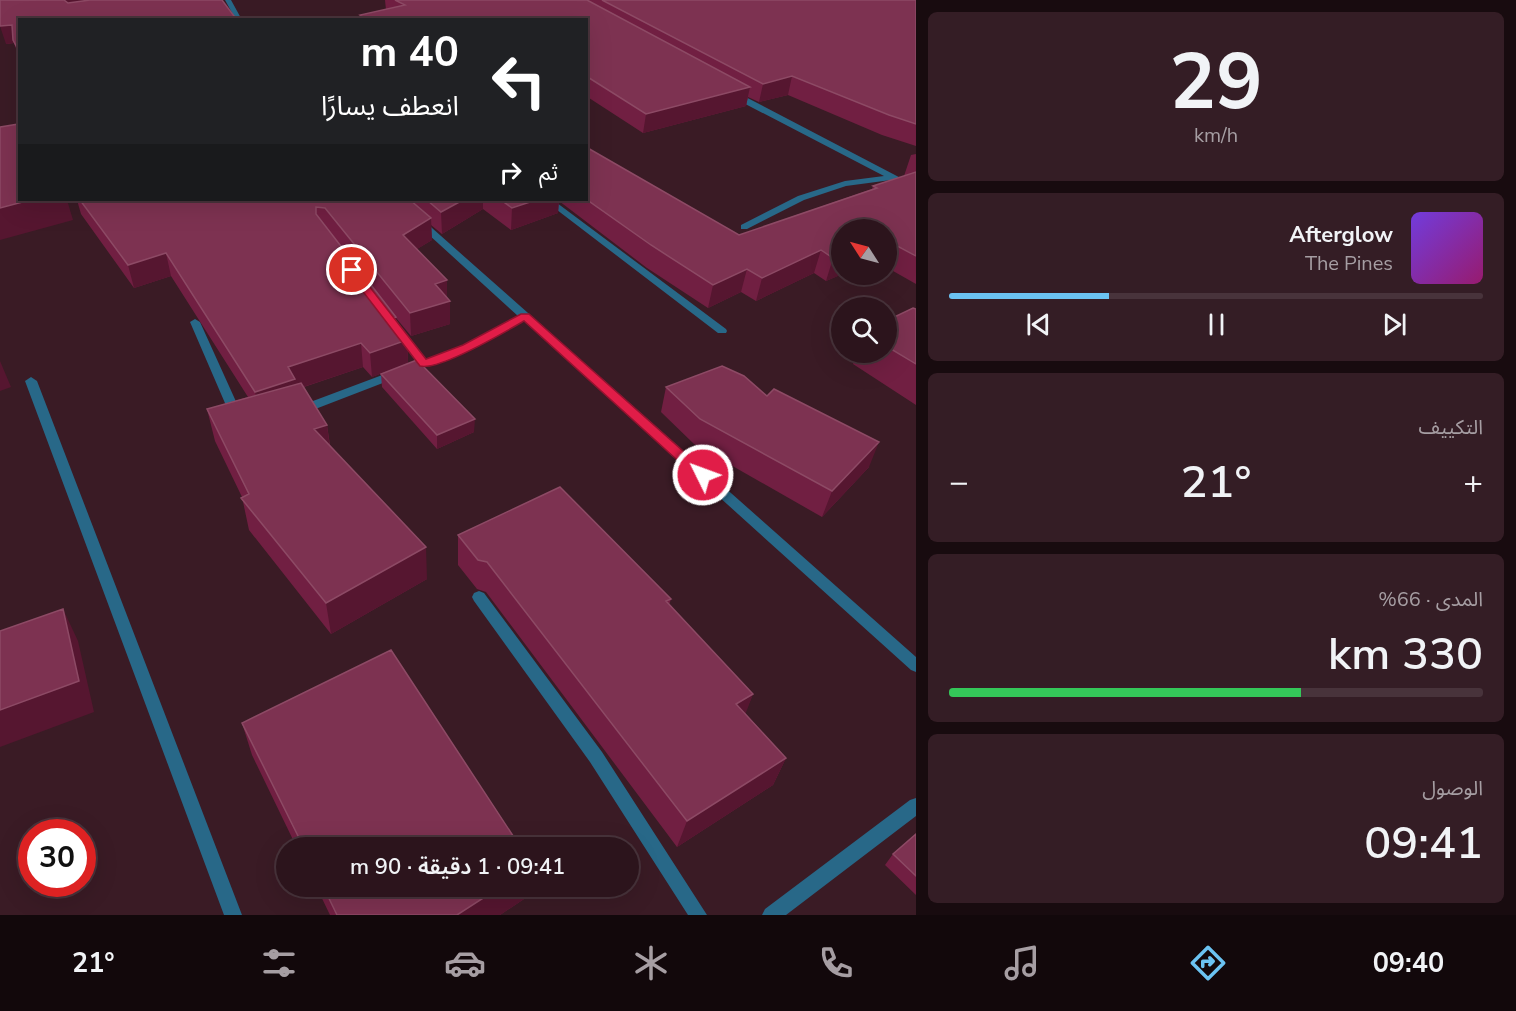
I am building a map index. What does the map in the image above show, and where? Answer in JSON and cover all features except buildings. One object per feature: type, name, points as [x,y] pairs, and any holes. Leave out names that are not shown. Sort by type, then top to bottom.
[{"type":"street","points":[[228,0],[238,18]]},
{"type":"street","points":[[726,90],[916,189]]},
{"type":"street","points":[[744,227],[801,198],[845,184],[892,177]]},
{"type":"street","points":[[549,201],[722,331]]},
{"type":"street","points":[[412,215],[916,666]]},
{"type":"street","points":[[381,308],[424,364]]},
{"type":"street","points":[[292,413],[467,347],[525,316]]},
{"type":"street","points":[[195,322],[242,428]]},
{"type":"street","points":[[31,381],[232,915]]},
{"type":"street","points":[[479,597],[596,757],[698,915]]},
{"type":"street","points":[[771,915],[916,806]]},
{"type":"route","points":[[352,270],[424,364],[467,347],[525,316],[703,475]]}]
